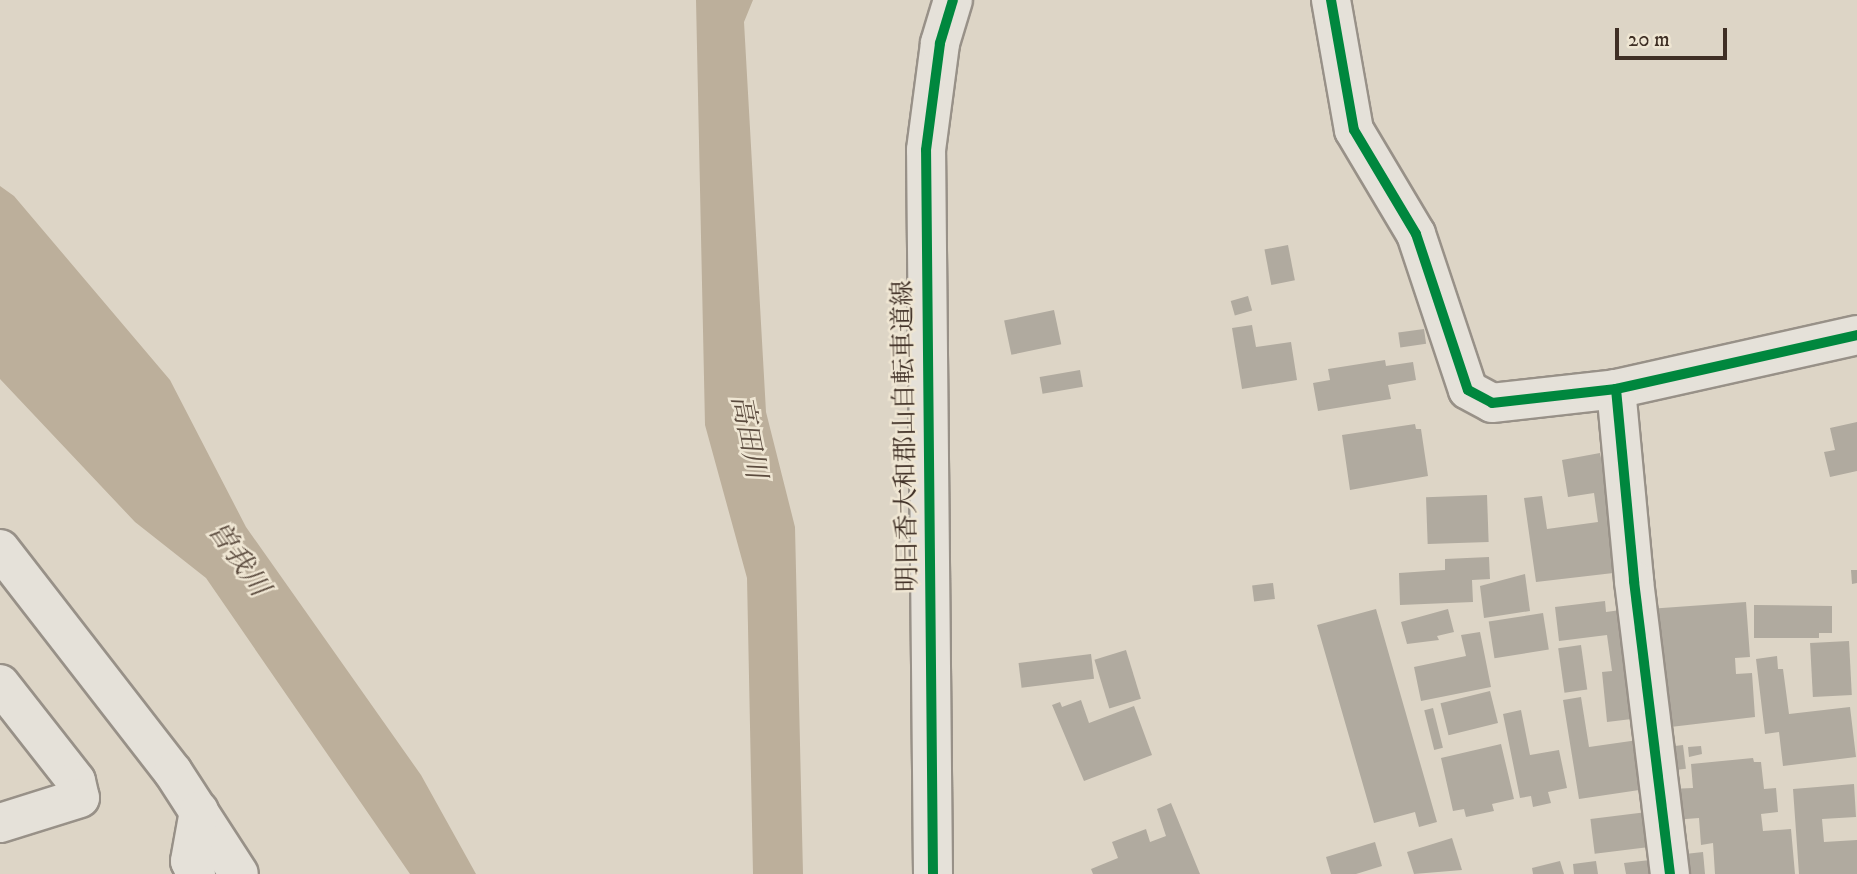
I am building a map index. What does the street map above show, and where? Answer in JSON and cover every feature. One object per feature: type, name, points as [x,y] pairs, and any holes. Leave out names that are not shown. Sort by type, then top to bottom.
[{"type":"street","name":"明日香大和郡山自転車道線","points":[[933,874],[926,150],[940,43],[953,0]]},
{"type":"street","points":[[1331,0],[1354,131],[1416,234],[1468,390],[1492,402],[1616,389],[1857,335]]},
{"type":"street","points":[[1616,389],[1634,581],[1670,874]]},
{"type":"street","points":[[0,549],[199,811],[239,874]]},
{"type":"street","points":[[0,684],[76,781],[80,798],[0,823]]},
{"type":"street","points":[[195,874],[190,861],[199,811]]},
{"type":"water","name":"高田川","points":[[696,0],[753,0],[744,22],[766,412],[795,527],[803,874],[753,874],[747,578],[705,425]]},
{"type":"water","name":"曽我川","points":[[0,186],[14,196],[170,380],[246,527],[421,775],[476,874],[410,874],[206,578],[135,522],[0,379]]},
{"type":"building","points":[[1288,245],[1295,280],[1271,285],[1264,250]]},
{"type":"building","points":[[1248,296],[1252,310],[1235,315],[1231,301]]},
{"type":"building","points":[[1054,310],[1061,344],[1011,355],[1004,321]]},
{"type":"building","points":[[1252,325],[1256,347],[1291,342],[1297,380],[1242,389],[1232,328]]},
{"type":"building","points":[[1424,329],[1426,344],[1400,347],[1398,333]]},
{"type":"building","points":[[1385,360],[1386,366],[1413,362],[1416,380],[1388,385],[1391,399],[1318,411],[1313,383],[1330,380],[1328,369]]},
{"type":"building","points":[[1080,370],[1083,387],[1043,394],[1040,377]]},
{"type":"building","points":[[1857,422],[1857,471],[1830,477],[1824,452],[1835,450],[1830,428]]},
{"type":"building","points":[[1415,424],[1416,429],[1421,429],[1428,476],[1350,490],[1342,435]]},
{"type":"building","points":[[1600,453],[1601,458],[1609,457],[1622,572],[1536,582],[1524,498],[1542,496],[1547,529],[1598,522],[1594,493],[1568,497],[1562,460]]},
{"type":"building","points":[[1487,495],[1489,542],[1428,544],[1426,497]]},
{"type":"building","points":[[1489,557],[1490,579],[1472,580],[1473,602],[1400,605],[1399,573],[1445,570],[1445,559]]},
{"type":"building","points":[[1851,570],[1857,570],[1857,583],[1852,584]]},
{"type":"building","points":[[1525,574],[1530,611],[1484,618],[1480,586]]},
{"type":"building","points":[[1273,583],[1275,599],[1254,601],[1252,586]]},
{"type":"building","points":[[1605,601],[1606,612],[1628,609],[1640,718],[1607,722],[1602,672],[1612,671],[1607,635],[1559,641],[1555,607]]},
{"type":"building","points":[[1746,602],[1750,657],[1735,658],[1736,674],[1752,673],[1755,717],[1662,728],[1648,609]]},
{"type":"building","points":[[1754,605],[1832,606],[1832,633],[1819,633],[1819,638],[1754,638]]},
{"type":"building","points":[[1376,609],[1437,822],[1419,827],[1415,812],[1374,823],[1317,625]]},
{"type":"building","points":[[1448,609],[1454,632],[1437,636],[1439,640],[1407,644],[1401,622]]},
{"type":"building","points":[[1543,613],[1549,650],[1494,658],[1489,622]]},
{"type":"building","points":[[1480,632],[1491,687],[1421,701],[1414,667],[1466,656],[1461,635]]},
{"type":"building","points":[[1849,641],[1852,695],[1813,697],[1810,643]]},
{"type":"building","points":[[1581,645],[1587,690],[1564,693],[1558,648]]},
{"type":"building","points":[[1126,650],[1141,699],[1109,708],[1094,660]]},
{"type":"building","points":[[1091,654],[1094,679],[1022,688],[1019,663]]},
{"type":"building","points":[[1777,656],[1778,669],[1783,669],[1789,714],[1850,707],[1856,757],[1783,766],[1779,732],[1765,734],[1756,659]]},
{"type":"building","points":[[1490,691],[1498,723],[1448,735],[1441,703]]},
{"type":"building","points":[[1581,697],[1589,747],[1638,740],[1646,789],[1579,799],[1563,700]]},
{"type":"building","points":[[1081,700],[1089,723],[1134,706],[1152,755],[1084,781],[1052,705],[1060,702],[1062,707]]},
{"type":"building","points":[[1433,708],[1443,748],[1434,750],[1424,710]]},
{"type":"building","points":[[1521,710],[1530,755],[1559,750],[1567,788],[1548,792],[1551,803],[1533,807],[1531,796],[1520,798],[1503,714]]},
{"type":"building","points":[[1501,744],[1514,799],[1492,804],[1494,811],[1466,817],[1464,809],[1453,811],[1441,758]]},
{"type":"building","points":[[1683,745],[1686,769],[1666,771],[1663,747]]},
{"type":"building","points":[[1701,746],[1702,754],[1689,757],[1688,747]]},
{"type":"building","points":[[1753,758],[1754,762],[1761,762],[1764,789],[1776,788],[1778,812],[1761,814],[1763,831],[1791,829],[1795,874],[1715,874],[1713,843],[1701,845],[1699,818],[1673,820],[1670,789],[1693,788],[1691,764]]},
{"type":"building","points":[[1854,784],[1856,817],[1822,819],[1824,842],[1857,840],[1857,874],[1799,874],[1793,789]]},
{"type":"building","points":[[1171,803],[1200,874],[1093,874],[1091,869],[1118,858],[1112,842],[1146,829],[1150,842],[1166,836],[1157,809]]},
{"type":"building","points":[[1647,812],[1651,847],[1595,854],[1590,819]]},
{"type":"building","points":[[1452,838],[1462,870],[1414,874],[1407,852]]},
{"type":"building","points":[[1375,842],[1382,866],[1356,874],[1331,874],[1326,857]]},
{"type":"building","points":[[1703,852],[1705,874],[1678,874],[1676,855]]},
{"type":"building","points":[[1659,859],[1660,874],[1626,874],[1624,863]]},
{"type":"building","points":[[1560,861],[1564,874],[1533,874],[1532,868]]},
{"type":"building","points":[[1596,861],[1598,874],[1574,874],[1573,864]]},
{"type":"cycle path","points":[[933,874],[926,150],[940,43],[953,0]]},
{"type":"cycle path","points":[[1331,0],[1354,130],[1416,234],[1468,390],[1492,403],[1616,389],[1857,335]]},
{"type":"cycle path","points":[[1616,389],[1634,581],[1670,874]]}]
